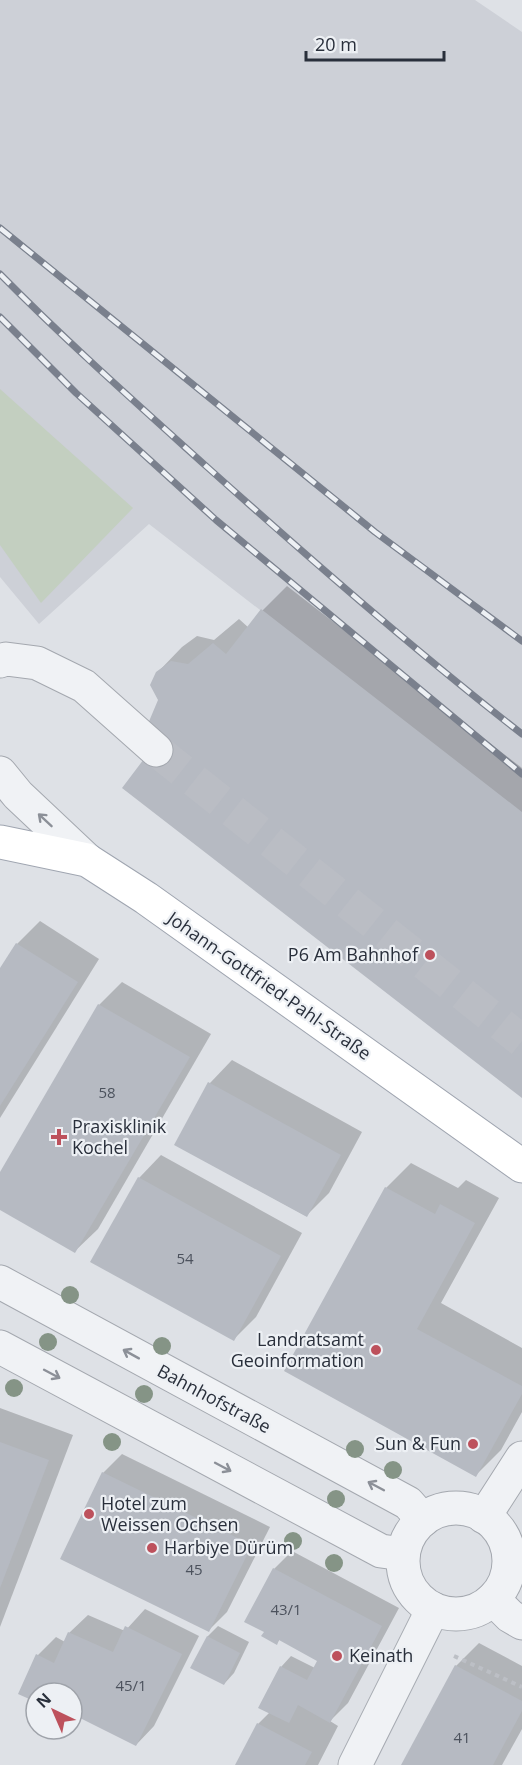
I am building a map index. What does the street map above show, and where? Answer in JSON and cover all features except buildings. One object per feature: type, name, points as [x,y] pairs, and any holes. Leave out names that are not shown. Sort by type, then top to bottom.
[{"type":"main road","name":"Johann-Gottfried-Pahl-Straße","points":[[0,842],[87,860],[146,898],[522,1166]]},
{"type":"street","points":[[0,660],[37,663],[84,686],[156,750]]},
{"type":"street","points":[[0,773],[18,795],[87,860]]},
{"type":"street","name":"Bahnhofstraße","points":[[0,1282],[408,1503],[423,1520]]},
{"type":"street","points":[[0,1347],[381,1551],[403,1554]]},
{"type":"street","points":[[484,1517],[522,1458]]},
{"type":"street","points":[[453,1509],[474,1512],[484,1517],[498,1529],[508,1554],[515,1564],[493,1599],[480,1609],[464,1614],[448,1614],[422,1602],[412,1592],[406,1580],[403,1554],[412,1532],[432,1514],[453,1509]]},
{"type":"street","points":[[493,1599],[510,1616],[522,1623]]},
{"type":"street","points":[[355,1765],[433,1609]]},
{"type":"path","points":[[417,1640],[522,1687]]},
{"type":"shaded area","points":[[0,0],[475,0],[522,32],[522,813],[149,524],[39,624],[0,577]]},
{"type":"green space","points":[[0,389],[133,508],[41,603],[0,545]]},
{"type":"tunnel","points":[[156,750],[522,1041]]},
{"type":"railway","points":[[0,228],[375,532],[522,641]]},
{"type":"railway","points":[[0,274],[102,372],[284,535],[401,636],[522,734]]},
{"type":"railway","points":[[0,317],[76,393],[216,520],[522,774]]},
{"type":"place","name":"P6 Am Bahnhof","points":[[430,955]]},
{"type":"place","name":"Praxisklinik Kochel","points":[[59,1137]]},
{"type":"place","name":"Landratsamt Geoinformation","points":[[376,1350]]},
{"type":"place","name":"Sun & Fun","points":[[473,1444]]},
{"type":"place","name":"Hotel zum Weissen Ochsen","points":[[89,1514]]},
{"type":"place","name":"Harbiye Dürüm","points":[[152,1548]]},
{"type":"place","name":"Keinath","points":[[337,1656]]}]
